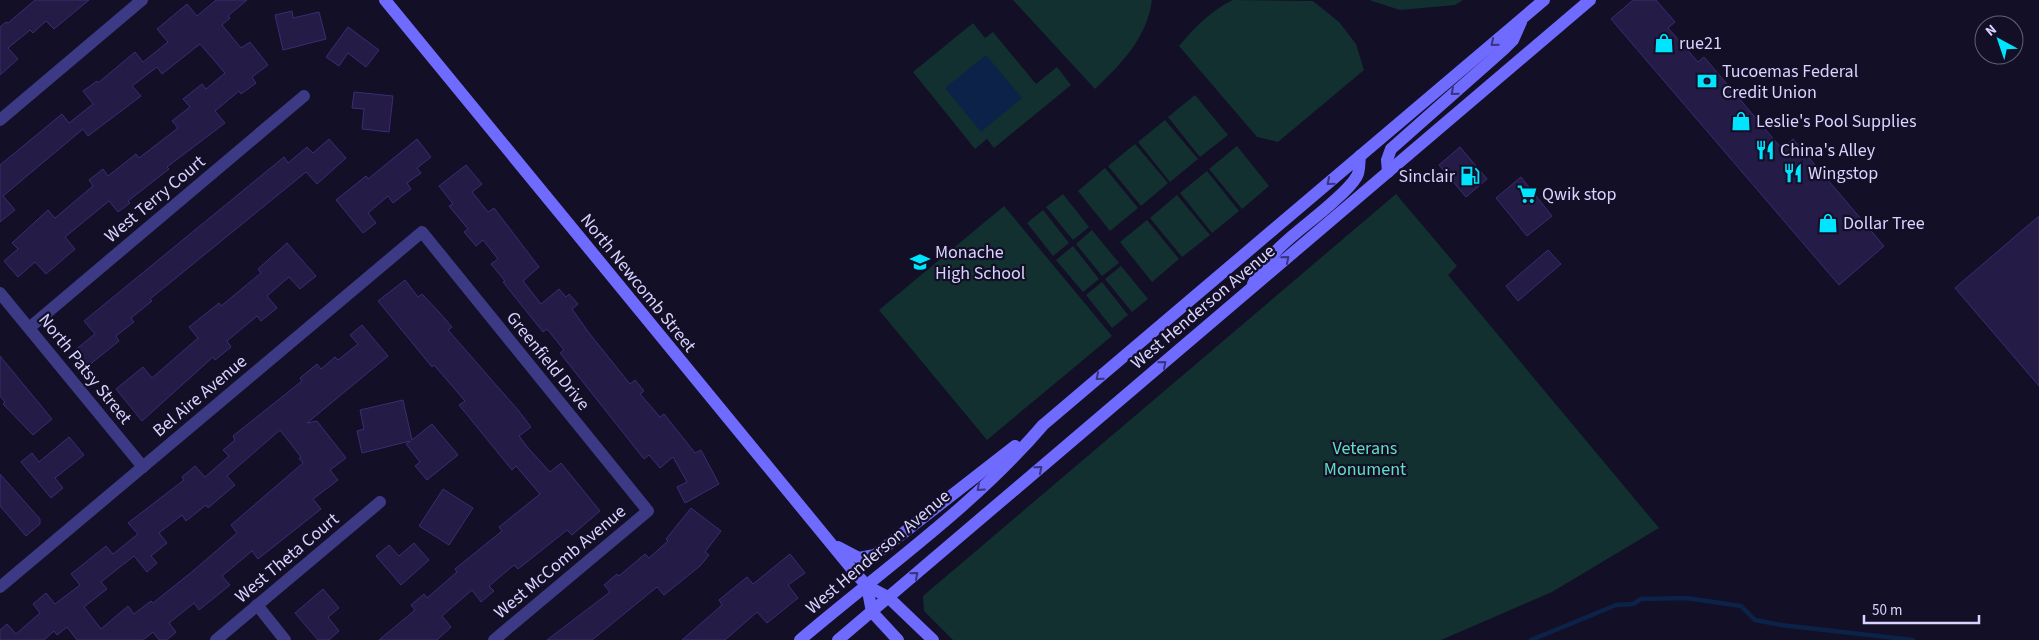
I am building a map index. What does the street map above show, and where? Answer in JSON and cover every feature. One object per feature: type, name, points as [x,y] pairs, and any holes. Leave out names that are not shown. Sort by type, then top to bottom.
[{"type":"main road","name":"North Newcomb Street","points":[[385,0],[827,540],[867,586],[888,597],[933,640]]},
{"type":"main road","name":"West Henderson Avenue","points":[[800,640],[888,570],[1018,455],[1043,425],[1544,0]]},
{"type":"main road","name":"West Henderson Avenue","points":[[838,640],[1590,0]]},
{"type":"main road","points":[[1388,172],[1387,160],[1391,149],[1504,49],[1513,40],[1521,20]]},
{"type":"main road","points":[[1251,288],[1261,267],[1286,240],[1317,217],[1345,191],[1359,174],[1360,156]]},
{"type":"main road","points":[[827,540],[846,553],[859,558],[868,558],[875,555],[1043,425]]},
{"type":"main road","points":[[867,586],[872,612],[898,640]]},
{"type":"street","points":[[0,120],[142,0]]},
{"type":"street","name":"West Terry Court","points":[[29,328],[304,96]]},
{"type":"street","name":"Bel Aire Avenue","points":[[1,584],[422,232]]},
{"type":"street","name":"Greenfield Drive","points":[[422,232],[648,511]]},
{"type":"street","name":"North Patsy Street","points":[[0,293],[142,467]]},
{"type":"street","name":"West Theta Court","points":[[216,640],[380,502]]},
{"type":"street","name":"West McComb Avenue","points":[[494,640],[648,511]]},
{"type":"street","points":[[257,605],[285,640]]},
{"type":"green space","points":[[1013,0],[1152,0],[1145,26],[1139,38],[1123,60],[1095,89]]},
{"type":"green space","points":[[1233,0],[1313,1],[1339,22],[1356,44],[1364,70],[1278,142],[1257,137],[1179,46],[1203,20]]},
{"type":"green space","points":[[1369,0],[1463,0],[1455,5],[1400,10]]},
{"type":"green space","points":[[973,23],[985,38],[993,32],[1036,84],[1057,67],[1071,85],[994,148],[987,139],[975,149],[913,72]]},
{"type":"green space","points":[[1195,95],[1228,135],[1200,157],[1168,117]]},
{"type":"green space","points":[[1165,120],[1198,159],[1170,182],[1138,142]]},
{"type":"green space","points":[[1135,144],[1168,183],[1141,206],[1108,166]]},
{"type":"green space","points":[[1237,146],[1269,186],[1242,209],[1209,169]]},
{"type":"green space","points":[[1105,168],[1138,208],[1110,231],[1078,191]]},
{"type":"green space","points":[[1207,171],[1239,211],[1212,233],[1180,193]]},
{"type":"green space","points":[[1063,194],[1089,227],[1073,240],[1046,207]]},
{"type":"green space","name":"Veterans Monument","points":[[1396,194],[1457,266],[1448,275],[1659,528],[1552,592],[1441,640],[953,640],[924,611],[923,596]]},
{"type":"green space","points":[[1177,195],[1210,235],[1182,257],[1150,218]]},
{"type":"green space","points":[[1004,206],[1112,336],[987,440],[879,310]]},
{"type":"green space","points":[[1043,210],[1069,243],[1053,256],[1027,223]]},
{"type":"green space","points":[[1147,220],[1179,259],[1152,282],[1120,242]]},
{"type":"green space","points":[[1092,230],[1119,263],[1102,276],[1076,244]]},
{"type":"green space","points":[[1073,246],[1099,279],[1083,292],[1056,260]]},
{"type":"green space","points":[[1121,266],[1148,299],[1132,312],[1105,279]]},
{"type":"green space","points":[[1102,282],[1128,315],[1112,328],[1086,295]]},
{"type":"water","points":[[986,55],[1022,98],[981,132],[945,88]]},
{"type":"building","points":[[35,0],[89,0],[54,29],[46,21],[33,33],[30,30],[8,48],[18,59],[0,75],[0,27],[6,22],[8,23]]},
{"type":"building","points":[[216,0],[247,0],[228,16],[230,18],[222,25],[241,48],[250,42],[268,65],[252,77],[256,83],[241,94],[239,91],[215,111],[225,123],[167,167],[169,169],[128,201],[130,203],[118,212],[109,201],[65,237],[75,249],[46,274],[35,262],[18,277],[4,261],[18,249],[12,243],[48,210],[55,218],[93,186],[89,180],[103,169],[108,176],[136,154],[139,158],[178,128],[172,121],[190,107],[183,99],[202,84],[206,89],[225,73],[200,44],[162,74],[157,67],[132,86],[141,96],[88,136],[83,129],[3,196],[15,210],[0,222],[0,165],[62,114],[69,123],[93,104],[83,91],[97,81],[98,83],[135,52],[143,62],[168,42],[157,29],[187,4],[197,16]]},
{"type":"building","points":[[1633,0],[1656,0],[1675,22],[1668,28],[1698,62],[1704,57],[1782,149],[1793,139],[1884,246],[1839,285],[1611,19]]},
{"type":"building","points":[[292,11],[293,18],[319,12],[326,39],[283,50],[275,15]]},
{"type":"building","points":[[348,27],[379,50],[366,67],[348,53],[339,66],[326,57]]},
{"type":"building","points":[[354,92],[393,96],[389,132],[362,129],[364,109],[352,108]]},
{"type":"building","points":[[329,139],[346,158],[317,184],[306,172],[150,299],[152,301],[131,318],[134,322],[116,336],[119,341],[88,366],[75,350],[95,334],[84,321],[284,157],[288,163],[307,147],[313,153]]},
{"type":"building","points":[[417,139],[431,157],[417,168],[421,173],[407,183],[411,189],[393,203],[388,196],[368,213],[376,223],[363,233],[336,200],[366,176],[368,179]]},
{"type":"building","points":[[1460,147],[1487,179],[1466,197],[1439,165]]},
{"type":"building","points":[[466,165],[482,184],[472,192],[488,212],[494,208],[539,267],[523,281],[541,304],[559,289],[566,297],[569,294],[578,304],[572,309],[589,333],[630,384],[635,380],[644,391],[640,394],[660,417],[664,414],[695,453],[701,450],[719,484],[685,503],[677,487],[687,482],[673,457],[660,468],[649,455],[644,459],[560,353],[564,350],[547,329],[543,332],[503,282],[505,281],[491,264],[498,259],[483,240],[476,246],[464,232],[468,229],[449,206],[453,204],[439,186]]},
{"type":"building","points":[[1521,177],[1552,216],[1527,236],[1496,198]]},
{"type":"building","points":[[2039,216],[2039,386],[1955,288]]},
{"type":"building","points":[[287,243],[316,276],[300,289],[289,277],[267,296],[277,308],[261,321],[257,316],[227,341],[231,347],[215,360],[213,357],[142,421],[116,389],[143,367],[152,378],[198,338],[189,327],[219,303],[221,306],[261,273],[258,269]]},
{"type":"building","points":[[1548,250],[1561,264],[1518,301],[1506,286]]},
{"type":"building","points":[[405,280],[418,297],[422,294],[452,327],[448,330],[531,427],[519,436],[529,449],[550,472],[561,463],[600,511],[572,535],[567,530],[518,569],[514,565],[489,586],[494,591],[481,602],[472,590],[442,616],[451,627],[437,640],[379,640],[415,610],[411,605],[424,594],[427,598],[457,572],[455,569],[502,531],[499,527],[540,494],[516,466],[512,470],[459,405],[465,401],[434,365],[432,367],[378,301]]},
{"type":"building","points":[[362,325],[388,356],[307,423],[317,421],[346,458],[330,470],[338,480],[313,499],[321,509],[258,559],[252,551],[222,576],[230,585],[199,610],[194,603],[169,623],[176,632],[167,640],[159,640],[153,632],[143,640],[77,640],[67,627],[57,635],[54,631],[44,640],[0,640],[0,630],[7,624],[16,634],[40,613],[33,604],[46,593],[55,604],[80,585],[71,574],[106,546],[113,554],[138,534],[128,523],[184,480],[182,477],[195,466],[205,477],[229,456],[223,450],[235,440],[233,436],[302,381],[300,378],[317,364],[321,369],[335,357],[338,360],[358,344],[350,335]],"holes":[[[280,430],[301,457],[299,458],[303,463],[231,525],[237,533],[153,603],[151,601],[134,614],[128,606],[101,629],[84,607],[107,589],[101,582],[134,556],[147,572],[157,563],[151,556],[167,543],[159,533],[182,515],[186,521],[206,505],[208,508],[235,485],[227,476]]]},
{"type":"building","points":[[0,356],[52,419],[33,435],[3,404],[5,402],[0,396]]},
{"type":"building","points":[[403,400],[412,440],[432,424],[458,455],[427,480],[415,466],[420,462],[406,444],[410,441],[362,453],[357,431],[364,429],[360,410]]},
{"type":"building","points":[[69,437],[84,455],[55,478],[63,488],[51,498],[21,462],[32,453],[39,462]]},
{"type":"building","points":[[0,474],[40,519],[40,524],[26,536],[0,506]]},
{"type":"building","points":[[443,489],[473,508],[449,545],[419,526]]},
{"type":"building","points":[[691,508],[721,531],[705,552],[709,555],[700,566],[664,595],[657,587],[592,640],[547,640],[610,592],[604,585],[617,574],[619,576],[645,554],[649,558],[668,541],[666,539]]},
{"type":"building","points":[[414,543],[429,560],[401,585],[376,556],[389,545],[399,556]]},
{"type":"building","points":[[790,554],[805,573],[788,585],[798,598],[767,623],[757,612],[725,640],[682,640],[722,605],[719,600],[747,577],[753,584]]},
{"type":"building","points":[[323,589],[339,608],[328,617],[339,631],[329,640],[318,640],[295,613]]},
{"type":"waterway","points":[[1531,640],[1616,605],[1633,604],[1641,599],[1686,598],[1741,606],[1755,620],[1781,625],[1913,640]]},
{"type":"place","name":"rue21","points":[[1664,43]]},
{"type":"place","name":"Tucoemas Federal Credit Union","points":[[1707,81]]},
{"type":"place","name":"Leslie's Pool Supplies","points":[[1741,121]]},
{"type":"place","name":"China's Alley","points":[[1765,150]]},
{"type":"place","name":"Wingstop","points":[[1793,173]]},
{"type":"place","name":"Sinclair","points":[[1470,176]]},
{"type":"place","name":"Qwik stop","points":[[1527,194]]},
{"type":"place","name":"Dollar Tree","points":[[1828,223]]},
{"type":"place","name":"Monache High School","points":[[920,262]]}]
